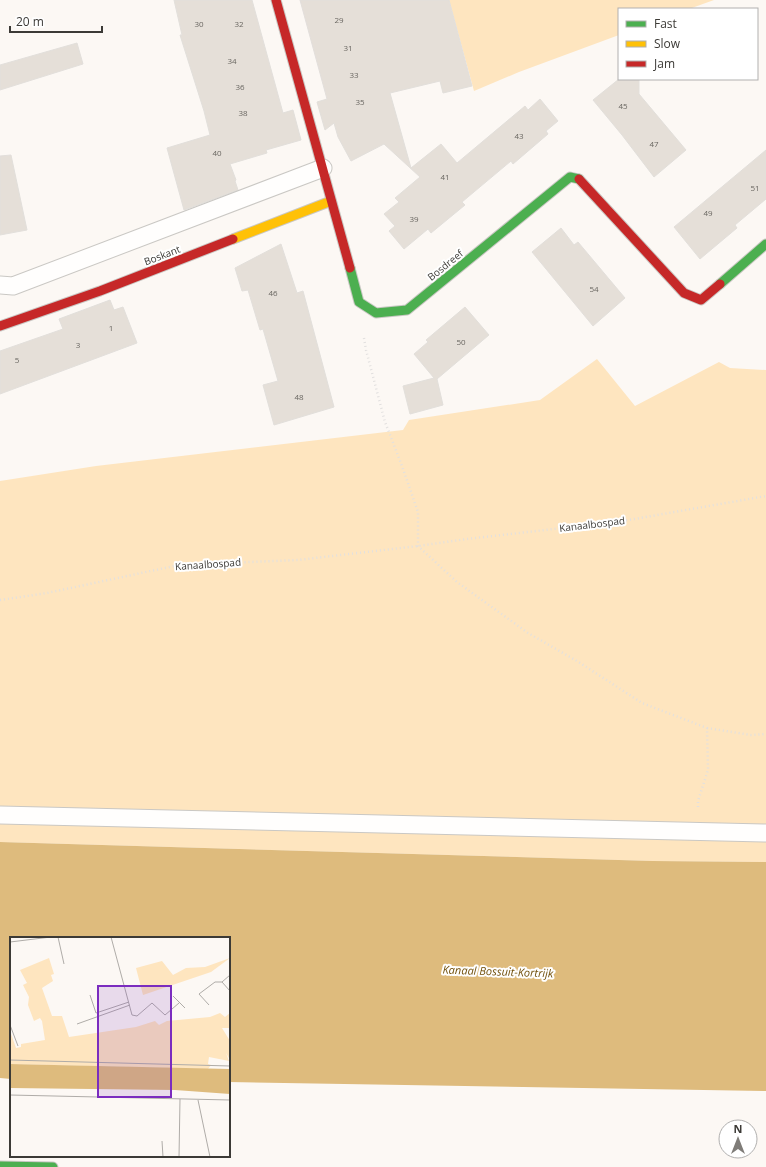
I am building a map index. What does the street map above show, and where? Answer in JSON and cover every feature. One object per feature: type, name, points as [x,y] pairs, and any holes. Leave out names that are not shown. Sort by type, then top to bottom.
[{"type":"street","points":[[276,0],[359,302]]},
{"type":"street","name":"Bosdreef","points":[[359,302],[376,313],[407,310],[570,177],[579,179],[684,293],[701,300],[766,244]]},
{"type":"street","name":"Boskant","points":[[0,326],[100,291],[331,201]]},
{"type":"street","points":[[0,1166],[53,1167]]},
{"type":"lane","points":[[0,285],[13,286],[323,168]]},
{"type":"lane","points":[[0,815],[766,833]]},
{"type":"path","points":[[359,302],[366,350],[385,422],[418,512],[418,546],[457,582],[528,633],[577,661],[642,703],[707,728],[751,736],[766,734]]},
{"type":"path","name":"Kanaalbospad","points":[[0,600],[179,565],[298,560],[418,546],[467,538],[623,521],[766,496]]},
{"type":"path","points":[[701,832],[698,801],[708,770],[707,728]]},
{"type":"shaded area","points":[[449,0],[714,0],[692,8],[618,8],[618,35],[519,72],[474,91]]},
{"type":"shaded area","points":[[597,359],[635,406],[719,362],[730,368],[766,370],[766,862],[653,861],[0,842],[0,481],[96,466],[403,430],[409,420],[540,400]]},
{"type":"water","name":"Kanaal Bossuit-Kortrijk","points":[[0,842],[653,861],[766,862],[766,1091],[230,1082],[230,937],[10,937],[10,1079],[0,1078]]},
{"type":"building","points":[[174,0],[252,0],[283,113],[293,110],[301,140],[266,150],[267,153],[230,164],[238,190],[184,210],[167,148],[210,135],[180,35],[182,35]]},
{"type":"building","points":[[300,0],[449,0],[472,86],[443,93],[440,81],[390,93],[411,168],[441,144],[457,163],[525,106],[528,110],[540,99],[558,121],[546,131],[548,134],[513,164],[511,161],[462,202],[465,205],[431,233],[428,229],[404,249],[389,231],[395,226],[384,214],[399,202],[395,198],[420,177],[384,144],[351,161],[338,137],[334,123],[325,130],[317,102],[327,99]]},
{"type":"building","points":[[77,43],[83,64],[0,90],[0,65]]},
{"type":"building","points":[[618,80],[639,80],[639,94],[686,150],[654,177],[593,100]]},
{"type":"building","points":[[766,150],[766,199],[735,225],[737,228],[700,259],[674,227]]},
{"type":"building","points":[[11,155],[27,230],[0,235],[0,156]]},
{"type":"building","points":[[561,228],[574,245],[578,242],[625,298],[593,326],[532,252]]},
{"type":"building","points":[[281,244],[297,293],[303,291],[334,407],[274,425],[263,385],[278,381],[263,329],[260,330],[248,290],[242,291],[235,268]]},
{"type":"building","points":[[110,300],[114,310],[123,307],[137,343],[0,394],[0,351],[63,329],[59,319]]},
{"type":"building","points":[[465,307],[489,335],[437,379],[443,405],[410,414],[403,386],[434,378],[414,354],[428,342],[426,340]]},
{"type":"traffic: fast","points":[[350,268],[359,302],[376,313],[407,310],[570,177],[579,179]]},
{"type":"traffic: fast","points":[[720,284],[766,244]]},
{"type":"traffic: fast","points":[[0,1166],[53,1167]]},
{"type":"traffic: slow","points":[[233,239],[331,201]]},
{"type":"traffic: jam","points":[[276,0],[350,268]]},
{"type":"traffic: jam","points":[[579,179],[684,293],[701,300],[720,284]]},
{"type":"traffic: jam","points":[[0,326],[100,291],[233,239]]}]
